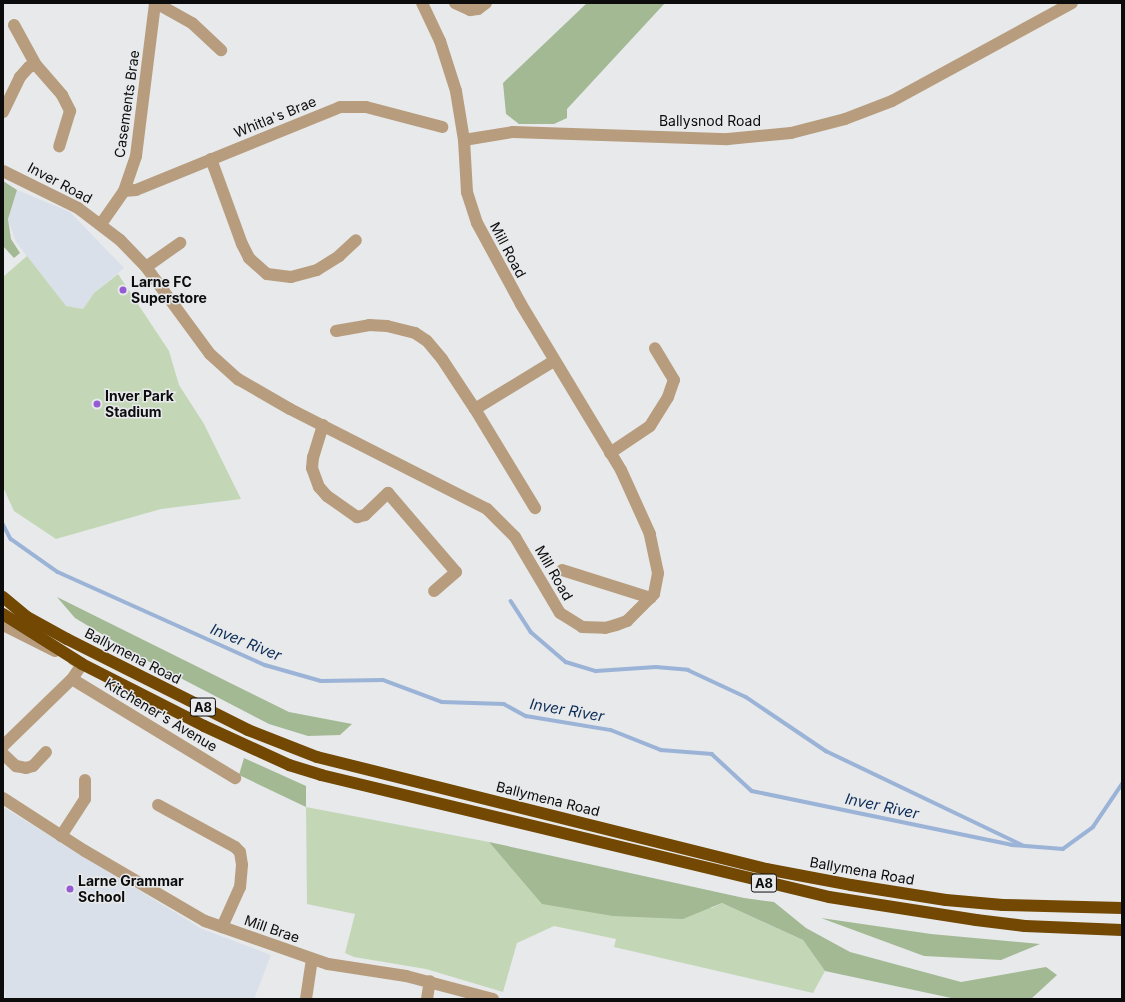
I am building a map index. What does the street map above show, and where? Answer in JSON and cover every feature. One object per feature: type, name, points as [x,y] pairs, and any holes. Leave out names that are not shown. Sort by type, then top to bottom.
[{"type":"highway","name":"Ballymena Road","points":[[3,597],[27,616],[67,639],[248,730],[317,757],[766,869],[851,885],[946,900],[1003,905],[1122,908]]},
{"type":"highway","name":"A8","points":[[3,614],[82,664],[254,750],[289,765],[321,775],[829,897],[1024,926],[1122,930]]},
{"type":"street","points":[[155,3],[192,23],[221,50]]},
{"type":"street","name":"Casements Brae","points":[[101,224],[124,191],[133,166],[140,134],[155,3]]},
{"type":"street","name":"Mill Road","points":[[101,224],[146,267],[203,344],[228,371],[258,391],[487,509],[515,537],[553,604],[570,621],[592,628],[610,627],[627,620],[651,598],[657,585],[658,573],[650,534],[636,497],[501,270],[471,209],[467,192],[464,140],[456,91],[449,66],[422,3]]},
{"type":"street","points":[[455,3],[470,10],[478,9],[486,3]]},
{"type":"street","name":"Ballysnod Road","points":[[464,140],[513,132],[728,139],[791,133],[845,119],[892,101],[1072,3]]},
{"type":"street","points":[[14,25],[36,66],[62,95],[70,111],[59,146]]},
{"type":"street","points":[[3,112],[20,77],[29,67],[36,66]]},
{"type":"street","name":"Whitla's Brae","points":[[124,191],[136,190],[331,110],[348,106],[366,107],[442,127]]},
{"type":"street","points":[[211,159],[242,244],[249,258],[267,274],[291,276],[317,270],[339,256],[356,240]]},
{"type":"street","name":"Inver Road","points":[[3,171],[78,208],[101,224]]},
{"type":"street","points":[[146,267],[180,243]]},
{"type":"street","points":[[336,331],[378,325],[398,328],[420,336],[434,348],[475,409],[534,508]]},
{"type":"street","points":[[610,453],[650,426],[668,397],[674,380],[655,348]]},
{"type":"street","points":[[475,409],[554,361]]},
{"type":"street","points":[[323,425],[312,457],[312,468],[319,487],[327,496],[357,517],[365,514],[388,493],[456,572],[434,591]]},
{"type":"street","points":[[562,570],[651,598]]},
{"type":"street","points":[[3,625],[82,664],[72,679],[3,746]]},
{"type":"street","name":"Kitchener's Avenue","points":[[72,679],[235,778]]},
{"type":"street","points":[[3,754],[16,766],[26,768],[33,766],[46,752]]},
{"type":"street","points":[[61,836],[85,799],[85,780]]},
{"type":"street","name":"Mill Brae","points":[[3,798],[61,836],[160,897],[188,913],[222,927],[312,959],[430,981],[493,999]]},
{"type":"street","points":[[158,805],[235,847],[240,852],[242,865],[240,887],[222,927]]},
{"type":"street","points":[[306,999],[312,959]]},
{"type":"street","points":[[427,999],[430,981]]},
{"type":"shaded area","points":[[17,190],[70,212],[124,268],[94,293],[83,309],[65,306],[16,242],[8,219]]},
{"type":"shaded area","name":"Larne Grammar School","points":[[3,807],[202,929],[271,955],[254,999],[6,999],[3,982]]},
{"type":"green space","points":[[587,3],[665,3],[567,109],[567,118],[554,124],[519,124],[506,114],[503,83]]},
{"type":"green space","points":[[3,181],[17,190],[8,219],[11,239],[20,253],[14,258],[3,246]]},
{"type":"green space","name":"Inver Park Stadium","points":[[27,256],[66,306],[83,309],[94,293],[118,274],[169,351],[179,385],[204,424],[241,499],[161,509],[56,539],[14,511],[3,487],[3,277]]},
{"type":"green space","points":[[57,597],[289,712],[352,724],[340,735],[308,736],[269,724],[140,657],[75,618]]},
{"type":"green space","points":[[244,758],[306,786],[306,807],[239,775]]},
{"type":"green space","points":[[306,807],[489,842],[543,904],[712,908],[722,903],[803,940],[825,971],[813,993],[614,947],[616,939],[554,926],[517,943],[503,992],[426,969],[354,957],[345,953],[355,914],[307,904]]},
{"type":"green space","points":[[489,842],[744,898],[774,902],[806,928],[850,952],[961,982],[1046,967],[1057,975],[1031,999],[956,999],[825,971],[803,940],[722,903],[683,919],[613,916],[542,904]]},
{"type":"green space","points":[[821,918],[931,934],[1040,944],[1001,960],[924,956]]},
{"type":"waterway","name":"Inver River","points":[[3,524],[11,539],[58,572],[265,665],[321,681],[383,680],[442,702],[504,704],[526,716],[611,730],[661,750],[712,754],[752,791],[1012,845],[1063,849],[1093,827],[1122,784]]},
{"type":"waterway","points":[[511,601],[531,632],[566,662],[596,671],[656,667],[688,670],[746,697],[826,751],[1022,845]]},
{"type":"place","name":"Larne FC Superstore","points":[[123,290]]},
{"type":"place","name":"Inver Park Stadium","points":[[97,404]]},
{"type":"place","name":"Larne Grammar School","points":[[70,889]]}]
